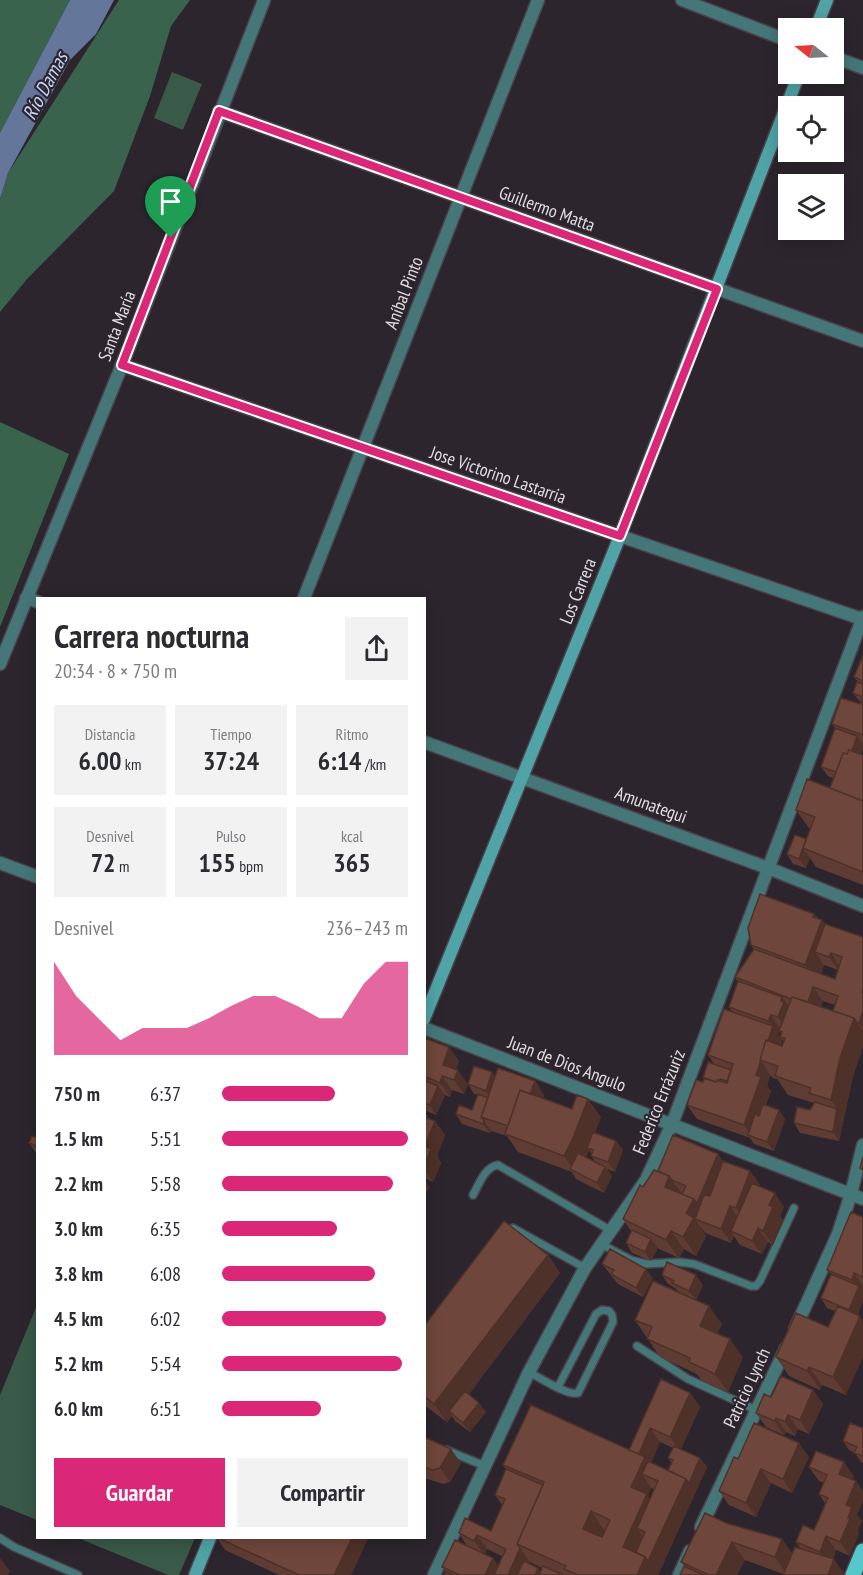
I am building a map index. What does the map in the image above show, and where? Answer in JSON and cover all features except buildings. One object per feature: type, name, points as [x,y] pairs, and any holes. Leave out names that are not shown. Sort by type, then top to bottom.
[{"type":"main road","points":[[820,18],[827,0]]},
{"type":"main road","name":"Los Carrera","points":[[426,1014],[524,778],[795,84]]},
{"type":"main road","points":[[196,1575],[210,1539]]},
{"type":"main road","points":[[853,1575],[863,1551]]},
{"type":"street","name":"Santa María","points":[[0,664],[32,600],[219,111],[264,0]]},
{"type":"street","name":"Aníbal Pinto","points":[[304,597],[538,0]]},
{"type":"street","points":[[682,0],[778,37]]},
{"type":"street","points":[[844,61],[863,68]]},
{"type":"street","name":"Guillermo Matta","points":[[219,111],[863,341]]},
{"type":"street","name":"Jose Victorino Lastarria","points":[[122,365],[862,618]]},
{"type":"street","name":"Federico Errázuriz","points":[[434,1575],[529,1372],[585,1269],[646,1180],[672,1124],[862,618]]},
{"type":"street","name":"Amunategui","points":[[426,743],[768,867],[863,906]]},
{"type":"street","points":[[0,862],[36,876]]},
{"type":"street","name":"Juan de Dios Angulo","points":[[426,1029],[857,1197]]},
{"type":"street","name":"Patricio Lynch","points":[[679,1575],[857,1197],[863,1145]]},
{"type":"lane","points":[[472,1195],[487,1171],[492,1166],[498,1165],[610,1230]]},
{"type":"lane","points":[[601,1244],[631,1260],[647,1263],[694,1264],[756,1286],[794,1208]]},
{"type":"lane","points":[[499,1241],[505,1232],[513,1228],[585,1269]]},
{"type":"lane","points":[[529,1372],[573,1395],[579,1393],[613,1322],[609,1311],[602,1310],[596,1314],[558,1387]]},
{"type":"lane","points":[[636,1346],[688,1379],[756,1410]]},
{"type":"lane","points":[[443,1449],[485,1466]]},
{"type":"lane","points":[[0,1538],[60,1571],[78,1575]]},
{"type":"green space","points":[[0,0],[70,0],[0,133]]},
{"type":"green space","points":[[119,0],[190,0],[171,26],[150,96],[114,191],[27,279],[0,312],[0,199],[8,173]]},
{"type":"green space","points":[[172,72],[202,84],[183,130],[154,118]]},
{"type":"green space","points":[[0,422],[69,454],[0,627]]},
{"type":"green space","points":[[36,1307],[36,1519],[0,1505],[0,1395]]},
{"type":"green space","points":[[80,1539],[195,1539],[179,1575],[168,1575]]},
{"type":"water","name":"Río Damas","points":[[70,0],[114,0],[96,34],[70,60],[8,173],[0,199],[0,133]]},
{"type":"route","points":[[219,111],[717,289],[620,536],[122,365],[171,238],[219,111]]}]
